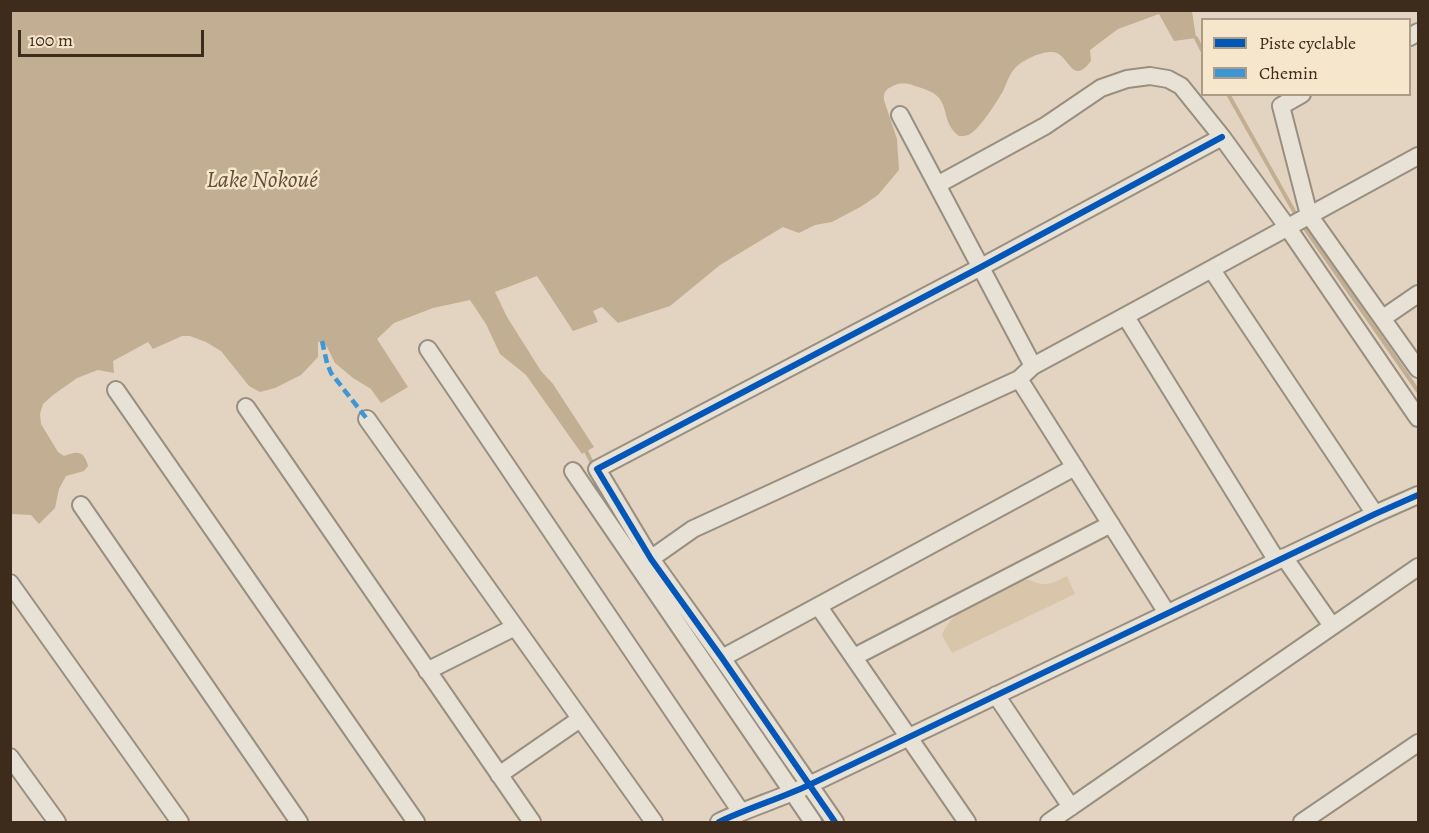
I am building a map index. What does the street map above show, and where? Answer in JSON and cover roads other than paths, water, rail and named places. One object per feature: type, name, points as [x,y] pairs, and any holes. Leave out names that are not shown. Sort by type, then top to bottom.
[{"type":"street","points":[[937,185],[1045,126],[1101,88],[1127,79],[1150,76],[1168,79],[1181,86],[1222,136],[1419,417]]},
{"type":"street","points":[[1298,96],[1281,106],[1309,215],[1419,369]]},
{"type":"street","points":[[900,115],[1033,366]]},
{"type":"street","points":[[813,822],[645,563],[597,468],[981,267],[1222,136]]},
{"type":"street","points":[[645,563],[693,529],[1019,379],[1033,366],[1419,156]]},
{"type":"street","points":[[1212,270],[1375,514]]},
{"type":"street","points":[[1383,318],[1419,294]]},
{"type":"street","points":[[1126,317],[1281,559],[1332,626]]},
{"type":"street","points":[[428,349],[741,812]]},
{"type":"street","points":[[1019,379],[1167,613]]},
{"type":"street","points":[[116,390],[416,822]]},
{"type":"street","points":[[246,406],[532,822]]},
{"type":"street","points":[[367,419],[654,822]]},
{"type":"street","points":[[722,658],[1075,467]]},
{"type":"street","points":[[573,471],[722,658],[835,822]]},
{"type":"street","points":[[718,822],[809,785],[1419,495]]},
{"type":"street","points":[[81,505],[299,822]]},
{"type":"street","points":[[854,657],[1110,524]]},
{"type":"street","points":[[1049,822],[1419,567]]},
{"type":"street","points":[[10,583],[180,822]]},
{"type":"street","points":[[819,607],[967,822]]},
{"type":"street","points":[[427,671],[515,627]]},
{"type":"street","points":[[996,695],[1071,807]]},
{"type":"street","points":[[499,775],[580,718]]},
{"type":"street","points":[[1302,822],[1419,743]]},
{"type":"street","points":[[10,757],[57,822]]},
{"type":"water","name":"Lake Nokoué","points":[[11,11],[1192,11],[1196,38],[1174,41],[1159,14],[1118,29],[1090,50],[1091,61],[1081,70],[1073,69],[1055,52],[1043,53],[1025,61],[1016,67],[982,122],[967,135],[959,136],[950,126],[941,100],[937,96],[907,84],[891,87],[885,93],[884,100],[897,139],[899,170],[878,195],[832,222],[815,225],[799,233],[783,227],[720,265],[670,306],[618,323],[602,307],[593,311],[598,322],[573,331],[537,276],[495,292],[507,317],[541,371],[553,384],[594,447],[582,454],[526,375],[500,354],[486,324],[470,300],[433,308],[394,323],[377,339],[408,387],[381,403],[371,389],[335,363],[322,341],[318,342],[318,357],[301,375],[275,388],[260,392],[249,386],[221,351],[206,342],[190,336],[182,336],[153,349],[148,342],[113,361],[114,373],[98,370],[77,378],[43,404],[40,414],[41,424],[58,452],[64,456],[73,453],[82,454],[88,466],[84,471],[66,476],[59,489],[55,508],[39,524],[31,515],[11,514]]},
{"type":"waterway","points":[[1196,38],[1201,48]]},
{"type":"waterway","points":[[1229,96],[1295,213]]},
{"type":"waterway","points":[[1302,224],[1418,391]]},
{"type":"waterway","points":[[584,447],[594,467]]}]
